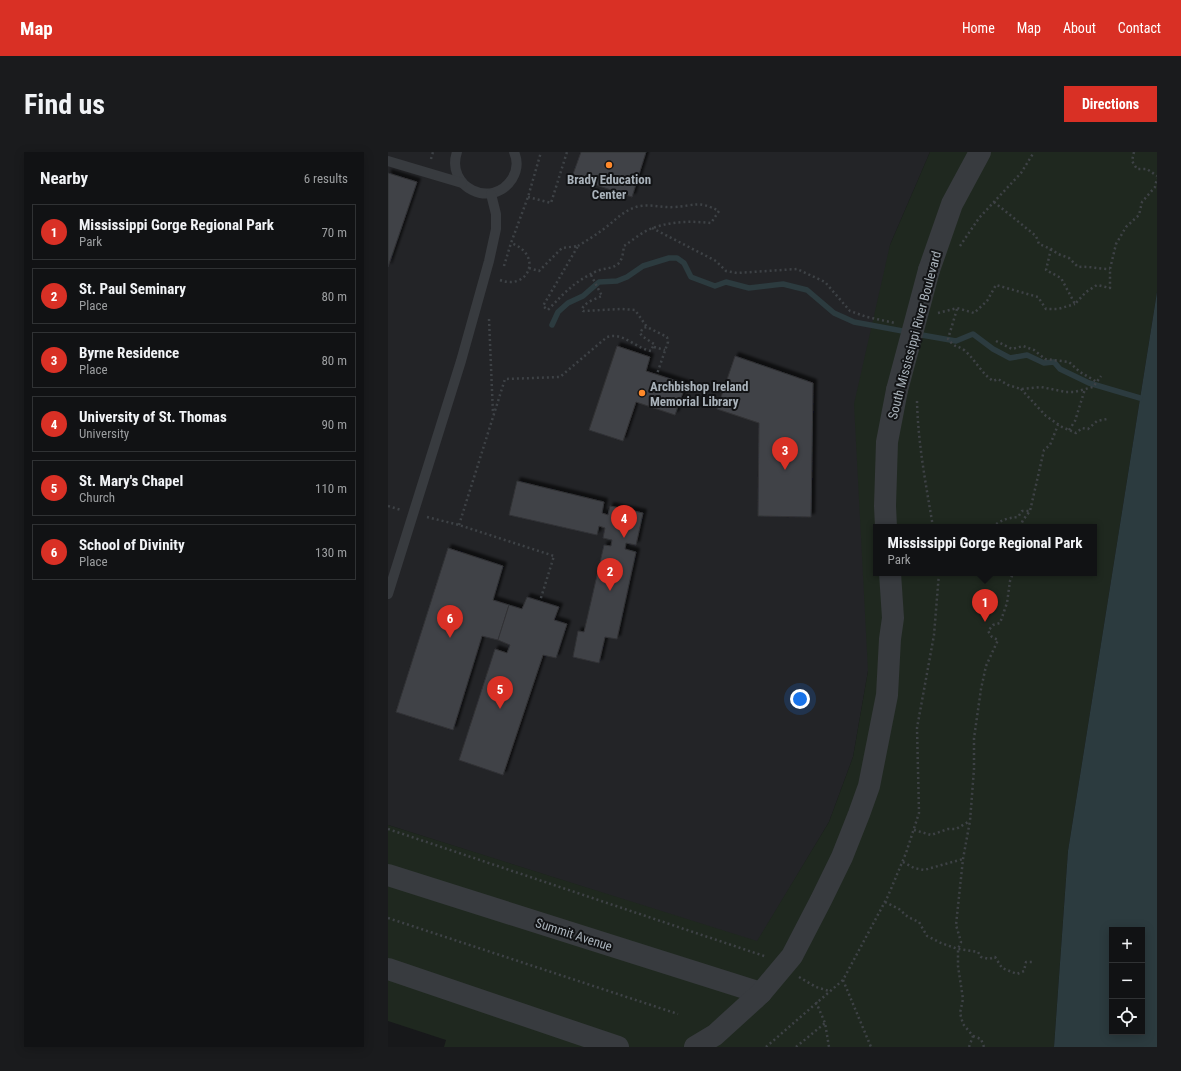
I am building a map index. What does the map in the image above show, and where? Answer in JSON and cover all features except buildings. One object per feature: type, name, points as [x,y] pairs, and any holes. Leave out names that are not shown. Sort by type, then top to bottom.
[{"type":"street","name":"South Mississippi River Boulevard","points":[[886,524],[887,442],[907,392],[929,270],[952,204],[980,152]]},
{"type":"street","points":[[695,1047],[715,1035],[761,993],[785,966],[792,956],[842,857],[869,786],[887,695],[893,618],[890,576]]},
{"type":"street","name":"Summit Avenue","points":[[388,875],[761,993]]},
{"type":"street","points":[[388,969],[618,1047]]},
{"type":"lane","points":[[457,152],[454,164],[457,174],[462,183],[470,190],[480,194],[491,194],[501,190],[509,184],[517,165],[514,152]]},
{"type":"lane","points":[[388,161],[462,183]]},
{"type":"lane","points":[[388,594],[461,361],[489,261],[496,229],[496,214],[491,194]]},
{"type":"path","points":[[498,286],[511,243],[528,197],[541,152]]},
{"type":"path","points":[[528,197],[551,203],[567,152]]},
{"type":"path","points":[[958,251],[960,245],[979,218],[1021,173],[1034,152]]},
{"type":"path","points":[[935,314],[957,308],[974,313],[986,301],[996,285],[1038,297],[1046,309],[1058,309],[1075,304],[1086,292],[1097,285],[1110,288],[1110,268],[1116,244],[1126,227],[1139,215],[1142,202],[1155,187],[1157,177],[1148,169],[1137,169],[1132,161],[1134,152]]},
{"type":"path","points":[[994,202],[1036,236],[1039,244],[1069,258],[1078,267],[1087,266],[1098,269],[1110,268]]},
{"type":"path","points":[[696,203],[709,206],[719,211],[711,223],[674,223],[652,228],[624,246],[623,256],[619,263],[611,268],[598,270],[591,276],[573,284],[548,310],[543,306],[578,246],[624,213],[639,206],[674,207],[696,203]]},
{"type":"path","points":[[652,228],[716,261],[726,271],[737,274],[797,269],[825,282],[850,311],[867,318],[899,323]]},
{"type":"path","points":[[500,280],[509,283],[519,280],[527,273],[529,268],[530,263],[528,256],[519,246],[511,243]]},
{"type":"path","points":[[529,268],[539,271],[562,248],[578,246]]},
{"type":"path","points":[[1051,249],[1046,270],[1061,278],[1075,304]]},
{"type":"path","points":[[591,276],[602,296],[587,303],[583,307],[583,311],[621,309],[635,310],[647,327],[667,337],[668,342],[666,350],[657,374]]},
{"type":"path","points":[[957,308],[948,339],[954,346],[964,350],[986,376],[993,381],[998,378],[1008,385],[1021,389],[1041,387],[1066,392],[1093,387],[1101,376]]},
{"type":"path","points":[[491,312],[489,320],[493,417]]},
{"type":"path","points":[[647,327],[643,328],[640,333],[652,342],[654,347]]},
{"type":"path","points":[[459,525],[505,379],[560,377],[607,337],[613,335],[619,336],[651,351],[654,347]]},
{"type":"path","points":[[996,341],[1012,349],[1023,346],[1034,350],[1046,359],[1069,362],[1080,372],[1097,382]]},
{"type":"path","points":[[654,347],[666,350]]},
{"type":"path","points":[[1021,389],[1046,416],[1058,425],[1076,433],[1082,428],[1088,430],[1097,421],[1107,419]]},
{"type":"path","points":[[1069,430],[1074,421],[1085,389]]},
{"type":"path","points":[[907,392],[917,422],[920,450],[932,524]]},
{"type":"path","points":[[1021,524],[1030,511],[1044,450],[1050,445],[1058,425]]},
{"type":"path","points":[[388,506],[459,525],[554,556],[540,601]]},
{"type":"path","points":[[996,524],[1007,518],[1018,517],[1022,511],[1030,511]]},
{"type":"path","points":[[766,1047],[771,1046],[816,1002],[843,980],[885,902],[903,862],[919,813],[917,728],[934,635],[939,576]]},
{"type":"path","points":[[984,1047],[982,1039],[973,1036],[963,1024],[960,1013],[963,999],[958,966],[958,949],[961,942],[956,925],[963,859],[970,821],[974,770],[974,738],[981,689],[986,666],[998,640],[992,637],[988,631],[993,625],[1000,623],[1007,604],[1010,581],[1012,576]]},
{"type":"path","points":[[914,830],[931,835],[948,829],[956,829],[970,821]]},
{"type":"path","points":[[388,829],[772,958],[785,966],[794,975],[816,987],[830,991]]},
{"type":"path","points":[[903,862],[914,868],[924,870],[963,859]]},
{"type":"path","points":[[885,902],[899,909],[908,917],[919,922],[927,936],[940,943],[958,949],[978,952],[981,957],[988,959],[995,957],[1002,968],[1018,974],[1024,971],[1026,962],[1034,962]]},
{"type":"path","points":[[388,918],[678,1014]]},
{"type":"path","points":[[843,980],[871,1047]]},
{"type":"path","points":[[816,1002],[825,1023],[829,1047]]},
{"type":"path","points":[[796,1047],[825,1023]]},
{"type":"path","points":[[969,1047],[973,1036]]},
{"type":"shaded area","points":[[388,152],[930,152],[890,245],[876,524],[873,524],[873,574],[868,671],[853,757],[829,822],[757,942],[388,825]]},
{"type":"shaded area","points":[[930,152],[1157,152],[1157,292],[1068,851],[1054,1047],[444,1047],[446,1040],[388,1021],[388,825],[757,941],[829,822],[853,757],[868,671],[854,404],[890,245]]},
{"type":"shaded area","points":[[1157,292],[1157,1047],[1054,1047],[1068,851]]},
{"type":"waterway","points":[[552,325],[558,312],[568,303],[583,296],[599,282],[617,281],[627,277],[643,266],[669,258],[677,258],[684,263],[691,277],[715,286],[726,282],[749,288],[783,284],[807,290],[834,313],[854,322],[908,332]]},
{"type":"waterway","points":[[916,334],[956,341],[973,334],[993,349],[1010,358],[1027,355],[1044,363],[1054,362],[1060,369],[1089,383],[1140,398]]},
{"type":"place","name":"Brady Education Center","points":[[609,165]]},
{"type":"place","name":"Archbishop Ireland Memorial Library","points":[[642,393]]},
{"type":"place","name":"Byrne Residence","points":[[785,470]]},
{"type":"place","name":"University of St. Thomas","points":[[624,538]]},
{"type":"place","name":"St. Paul Seminary","points":[[610,591]]},
{"type":"place","name":"Mississippi Gorge Regional Park","points":[[985,622]]},
{"type":"place","name":"School of Divinity","points":[[450,638]]},
{"type":"place","name":"St. Mary's Chapel","points":[[500,709]]}]
